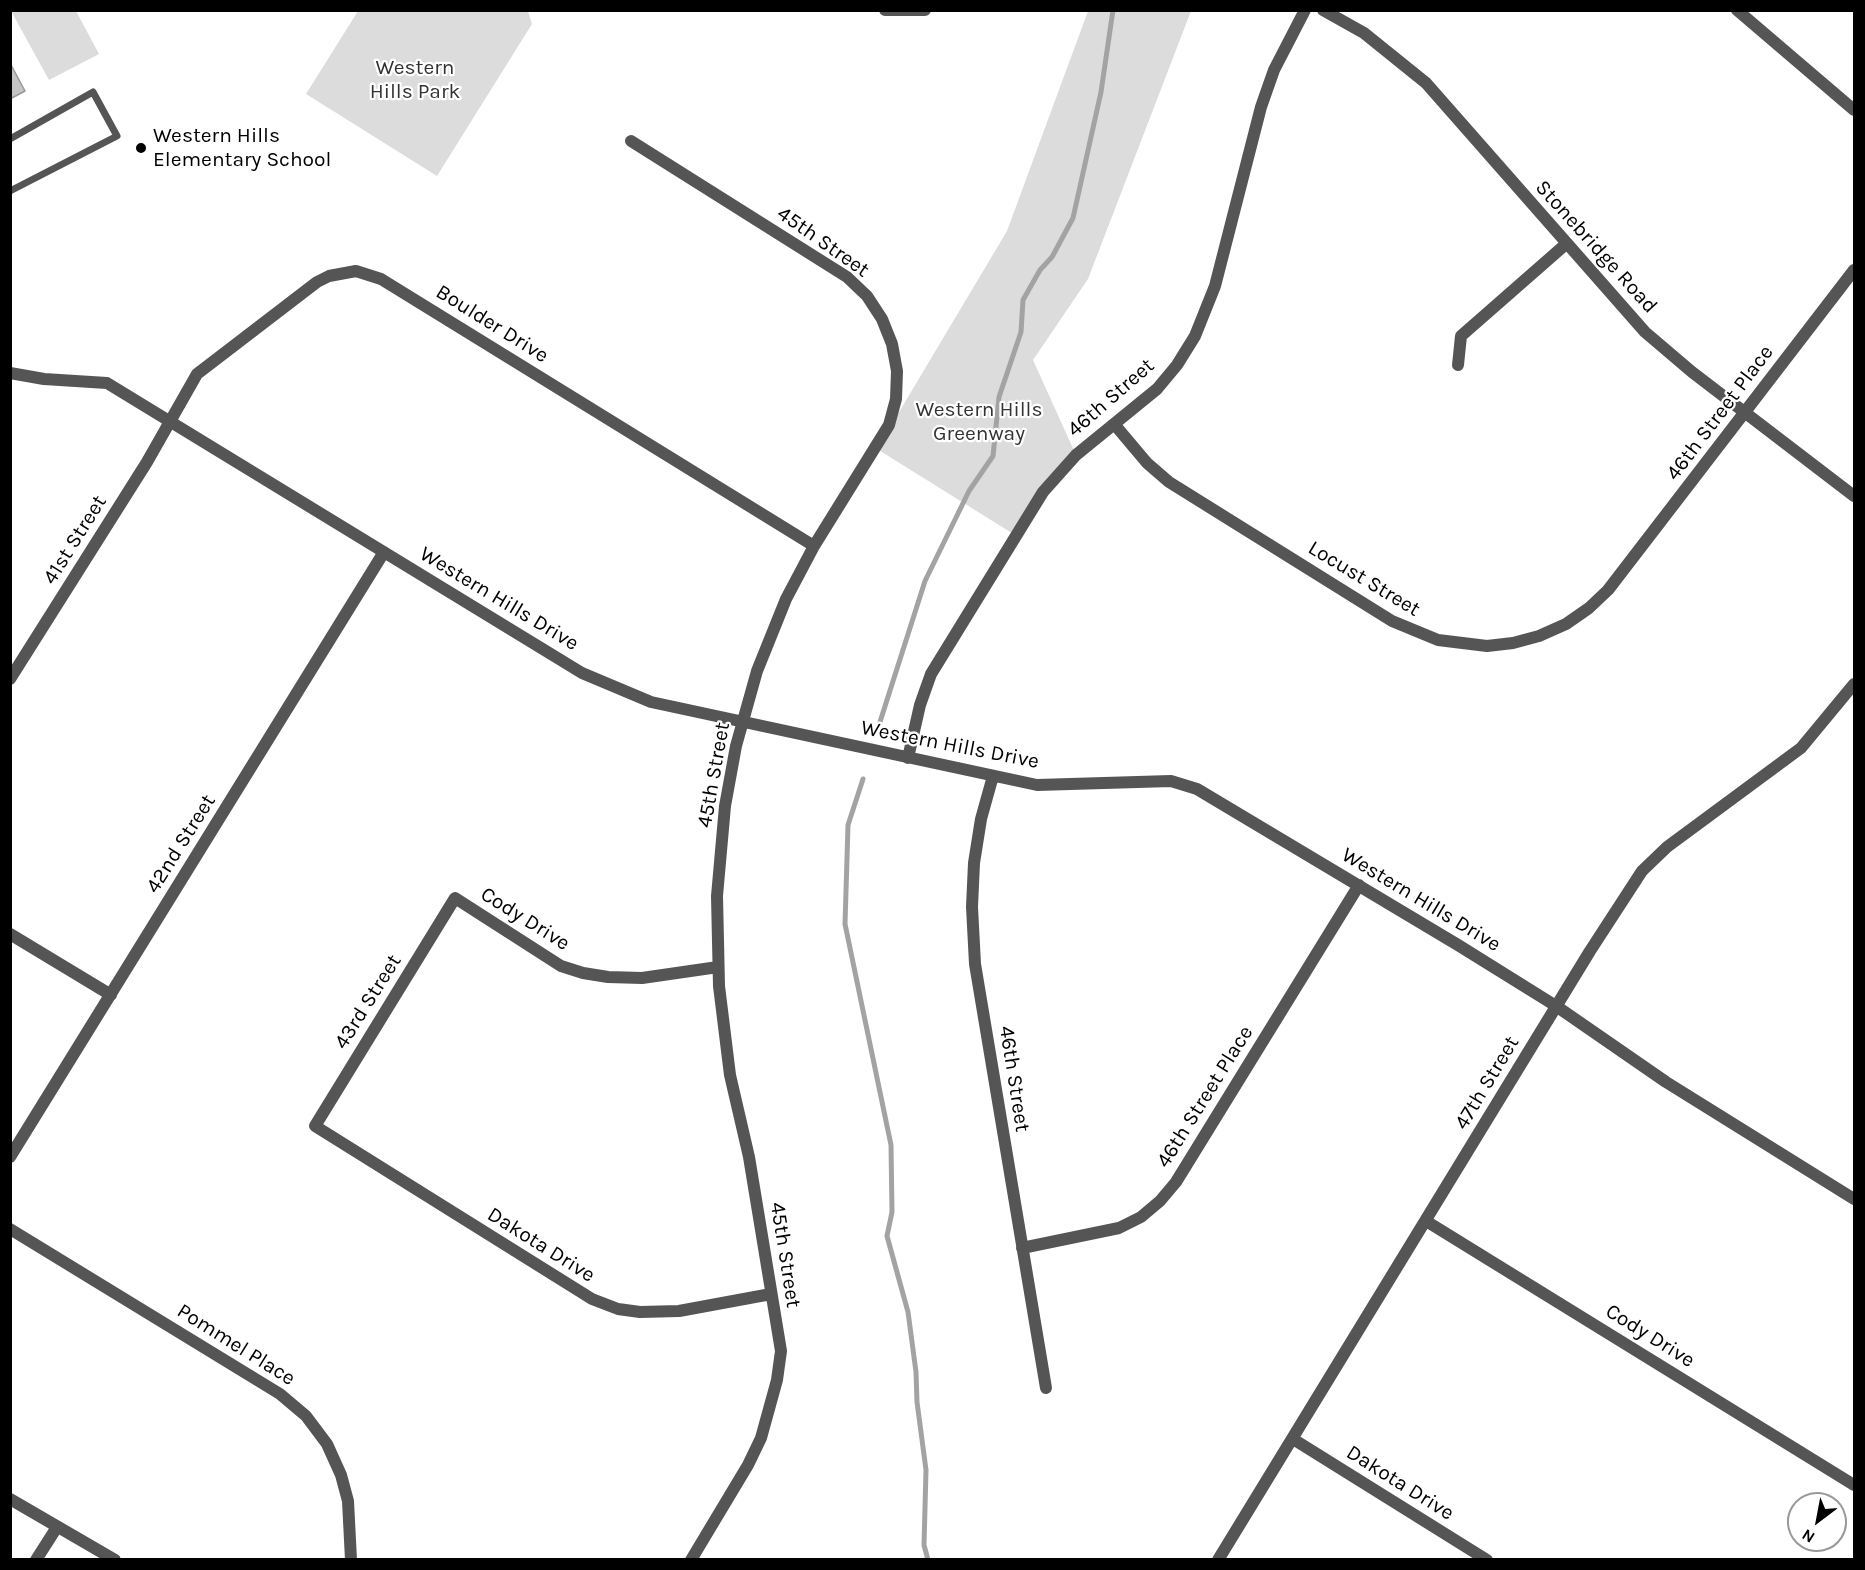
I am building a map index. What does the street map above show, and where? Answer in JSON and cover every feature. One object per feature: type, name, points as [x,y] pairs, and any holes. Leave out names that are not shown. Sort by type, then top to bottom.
[{"type":"street","points":[[885,10],[918,13],[925,10]]},
{"type":"street","name":"46th Street","points":[[908,758],[920,705],[931,674],[959,625],[1043,492],[1076,455],[1156,390],[1177,365],[1195,336],[1215,285],[1274,70],[1305,10]]},
{"type":"street","name":"Stonebridge Road","points":[[1323,10],[1364,33],[1396,56],[1426,83],[1645,332],[1692,372],[1854,496]]},
{"type":"street","points":[[1737,10],[1854,110]]},
{"type":"street","name":"45th Street","points":[[631,141],[847,277],[867,296],[882,319],[892,344],[897,371],[896,399],[889,425],[814,546],[786,599],[757,671],[742,722],[724,806],[717,896],[718,967],[730,1075],[749,1157],[781,1351],[770,1410],[748,1465],[691,1560]]},
{"type":"street","points":[[1458,365],[1461,336],[1566,244]]},
{"type":"street","name":"46th Street Place","points":[[1617,579],[1854,270]]},
{"type":"street","name":"Boulder Drive","points":[[169,420],[197,374],[317,282],[329,276],[356,271],[381,279],[814,546]]},
{"type":"street","name":"Western Hills Drive","points":[[10,373],[44,379],[107,382],[582,673],[651,702],[1037,785],[1171,781],[1197,789],[1556,1006],[1666,1082],[1854,1199]]},
{"type":"street","name":"41st Street","points":[[10,679],[147,462],[169,420]]},
{"type":"street","name":"Locust Street","points":[[1115,425],[1147,463],[1169,482],[1392,621],[1438,640],[1487,646],[1539,636],[1566,624],[1589,608],[1617,579]]},
{"type":"street","name":"42nd Street","points":[[10,1157],[384,552]]},
{"type":"street","name":"47th Street","points":[[1218,1560],[1556,1006],[1642,871],[1667,847],[1801,748],[1854,684]]},
{"type":"street","name":"46th Street","points":[[993,776],[979,830],[972,907],[975,964],[1046,1388]]},
{"type":"street","name":"46th Street Place","points":[[1022,1248],[1119,1228],[1141,1217],[1160,1201],[1176,1182],[1359,885]]},
{"type":"street","name":"Cody Drive","points":[[455,898],[561,966],[582,973],[608,977],[642,978],[718,967]]},
{"type":"street","name":"43rd Street","points":[[315,1126],[455,898]]},
{"type":"street","points":[[10,934],[111,995]]},
{"type":"street","name":"Dakota Drive","points":[[315,1126],[592,1299],[609,1306],[640,1312],[679,1311],[771,1294]]},
{"type":"street","name":"Cody Drive","points":[[1426,1221],[1854,1485]]},
{"type":"street","name":"Pommel Place","points":[[10,1229],[280,1394],[306,1416],[327,1444],[342,1475],[348,1501],[351,1560]]},
{"type":"street","name":"Dakota Drive","points":[[1293,1439],[1487,1560]]},
{"type":"street","points":[[10,1498],[115,1560]]},
{"type":"street","points":[[36,1560],[57,1527]]},
{"type":"lane","points":[[10,140],[93,92],[117,136],[10,191]]},
{"type":"green space","points":[[11,11],[76,11],[99,54],[49,80]]},
{"type":"green space","name":"Western Hills Park","points":[[358,11],[528,11],[532,24],[437,176],[306,94]]},
{"type":"green space","name":"Western Hills Greenway","points":[[1088,11],[1191,11],[1088,279],[1033,360],[1076,455],[1015,535],[877,449],[1007,231]]},
{"type":"building","points":[[10,63],[25,91],[10,99]]},
{"type":"waterway","points":[[879,725],[925,581],[969,491],[993,456],[999,397],[1021,332],[1023,300],[1040,270],[1052,257],[1073,218],[1101,92],[1113,10]]},
{"type":"waterway","points":[[863,779],[848,825],[845,924],[891,1145],[892,1212],[887,1236],[908,1312],[916,1372],[917,1402],[926,1470],[924,1545],[928,1560]]},
{"type":"place","name":"Western Hills Elementary School","points":[[141,148]]}]
